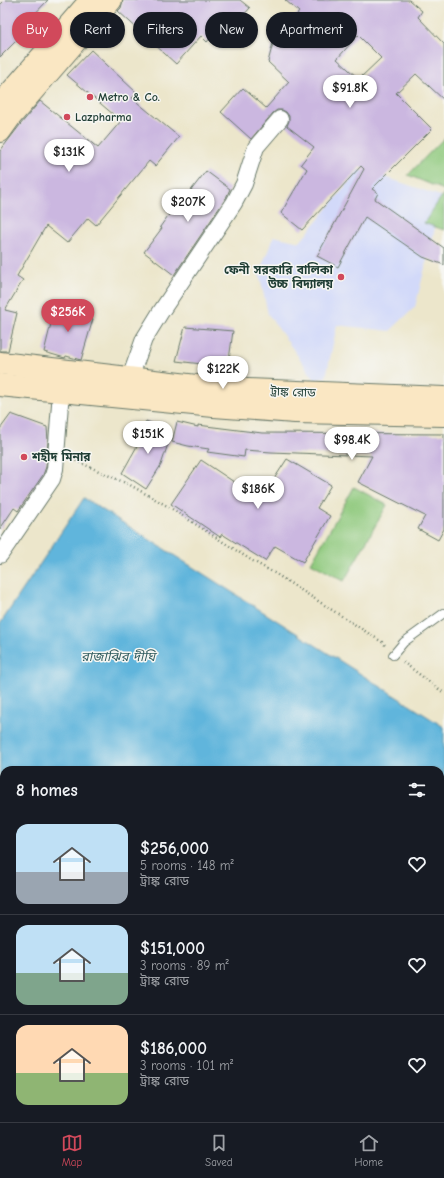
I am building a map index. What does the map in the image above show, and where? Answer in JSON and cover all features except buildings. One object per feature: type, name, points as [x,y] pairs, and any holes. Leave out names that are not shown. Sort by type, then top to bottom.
[{"type":"main road","points":[[0,105],[91,0]]},
{"type":"main road","points":[[0,131],[10,117],[111,0]]},
{"type":"main road","name":"ট্রাঙ্ক রোড","points":[[0,363],[222,390],[444,398]]},
{"type":"main road","name":"ট্রাঙ্ক রোড","points":[[0,385],[214,406],[295,412],[444,415]]},
{"type":"street","points":[[130,378],[144,339],[234,204],[244,184],[256,147],[280,119]]},
{"type":"street","points":[[0,555],[52,479],[57,453],[61,391]]},
{"type":"lane","points":[[394,655],[404,642],[444,613]]},
{"type":"path","points":[[57,453],[130,485],[169,507],[382,642],[394,655],[444,693]]},
{"type":"shaded area","name":"ফেনী সরকারি বালিকা উচ্চ বিদ্যালয়","points":[[359,170],[385,177],[443,197],[415,307],[390,331],[337,325],[326,377],[315,380],[268,314],[259,273],[274,236],[300,242]]},
{"type":"green space","points":[[444,138],[444,190],[408,175]]},
{"type":"green space","points":[[444,193],[444,230],[424,223]]},
{"type":"green space","points":[[354,487],[387,505],[344,581],[311,563]]},
{"type":"water","name":"রাজাঝির দীঘি","points":[[84,498],[444,727],[444,766],[0,766],[0,624]]},
{"type":"place","name":"Metro & Co.","points":[[90,97]]},
{"type":"place","name":"Lazpharma","points":[[67,117]]},
{"type":"place","name":"ফেনী সরকারি বালিকা উচ্চ বিদ্যালয়","points":[[341,277]]},
{"type":"place","name":"শহীদ মিনার","points":[[24,457]]}]
